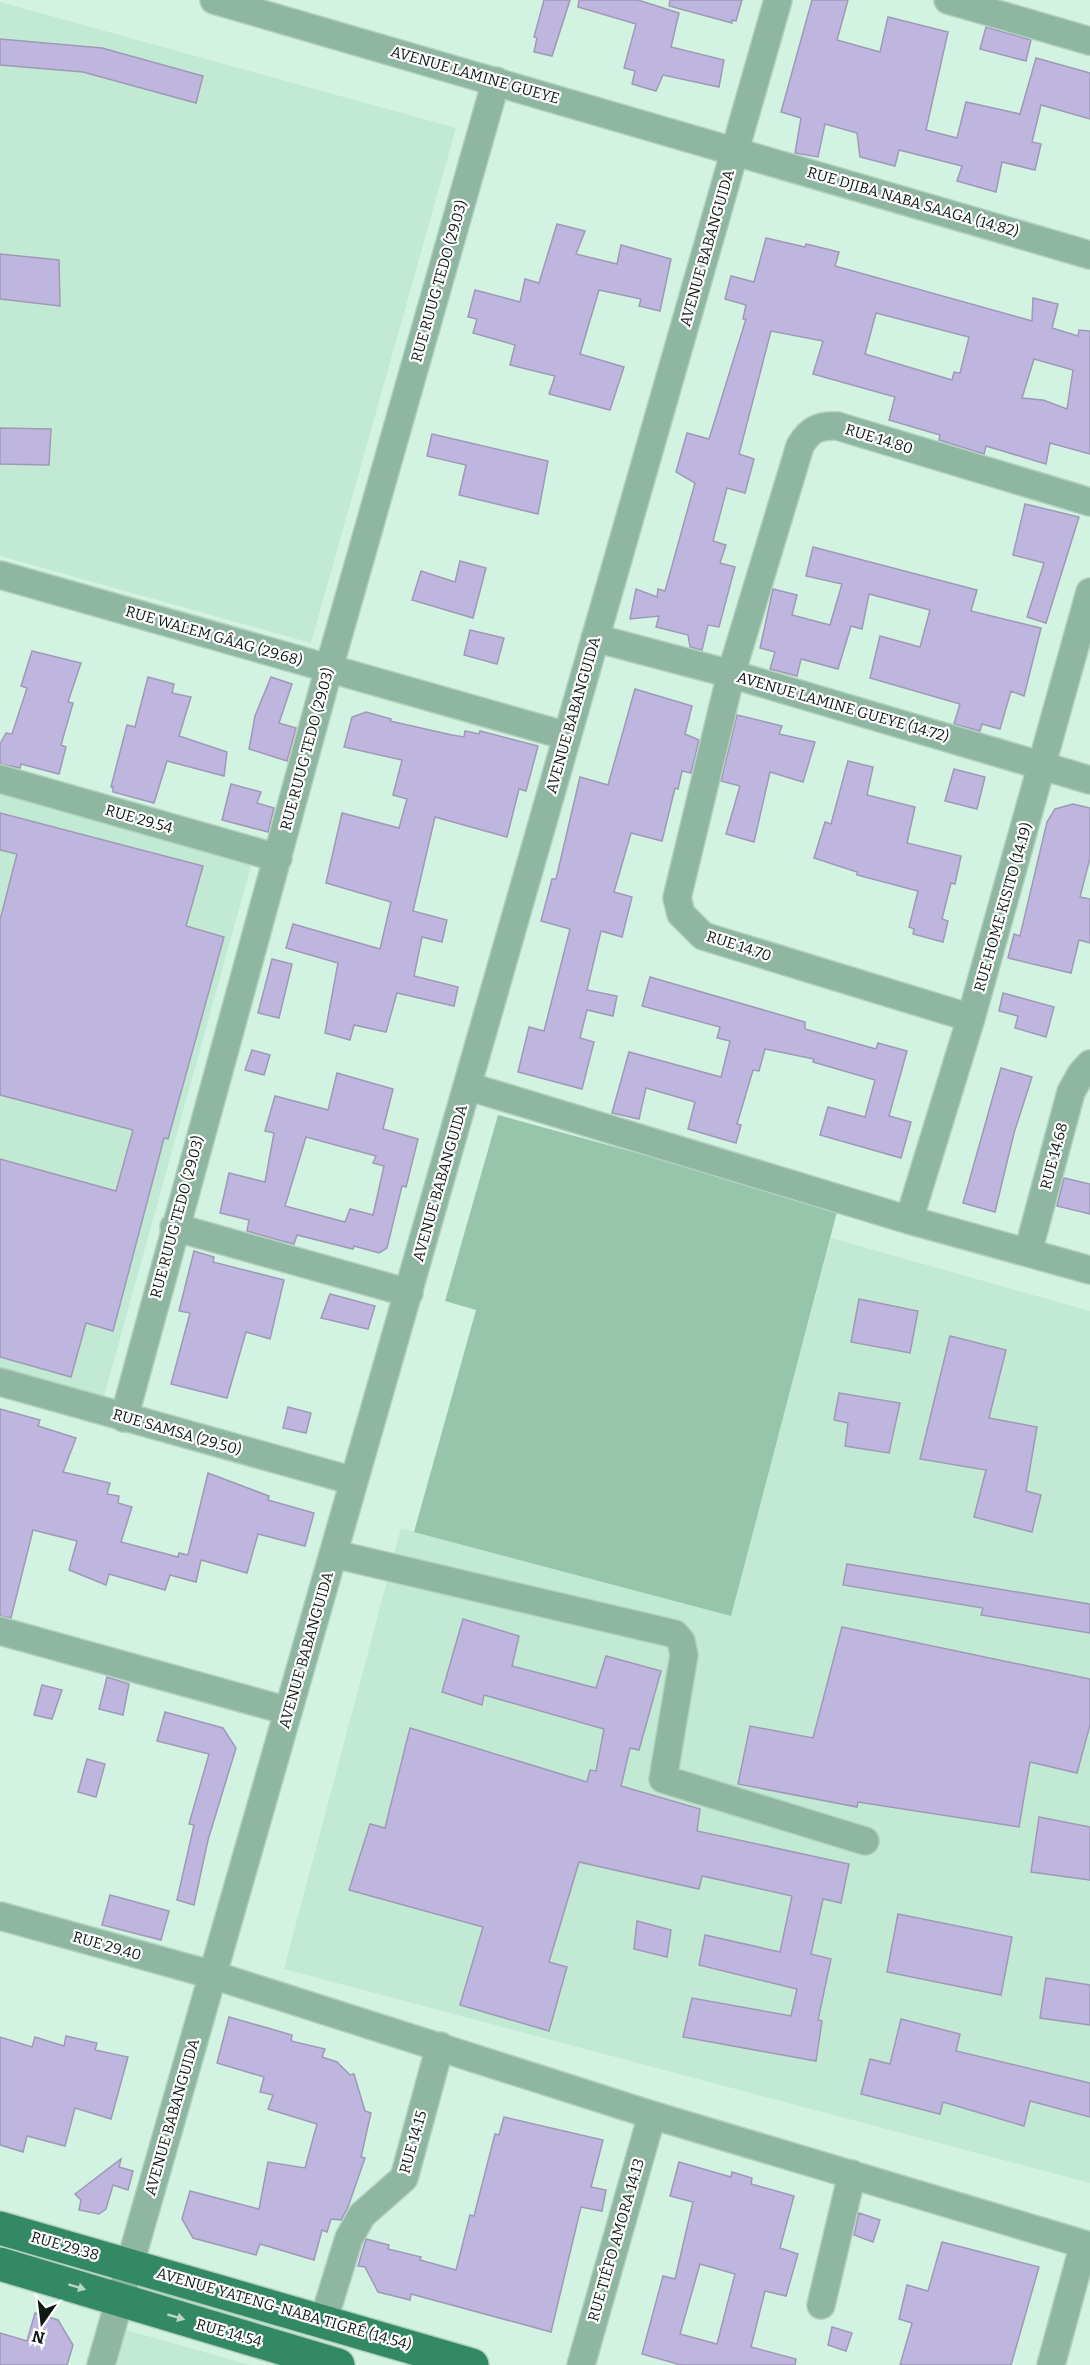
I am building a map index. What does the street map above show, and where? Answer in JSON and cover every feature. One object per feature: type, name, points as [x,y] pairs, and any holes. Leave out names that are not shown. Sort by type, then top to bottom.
[{"type":"main road","name":"RUE 29.38","points":[[0,2228],[130,2264]]},
{"type":"main road","points":[[0,2264],[120,2301]]},
{"type":"main road","name":"AVENUE YATENG-NABA TIGRÉ (14.54)","points":[[130,2264],[472,2365]]},
{"type":"main road","name":"RUE 14.54","points":[[120,2301],[338,2365]]},
{"type":"street","name":"AVENUE LAMINE GUEYE","points":[[214,0],[735,150]]},
{"type":"street","name":"AVENUE BABANGUIDA","points":[[101,2365],[778,0]]},
{"type":"street","points":[[948,0],[1090,41]]},
{"type":"street","name":"RUE RUUG TEDO (29.03)","points":[[124,1418],[174,1227],[278,858],[328,668],[496,81]]},
{"type":"street","name":"RUE DJIBA NABA SAAGA (14.82)","points":[[735,150],[1090,255]]},
{"type":"street","name":"RUE 14.80","points":[[731,674],[800,446],[806,435],[814,429],[824,425],[837,426],[1090,502]]},
{"type":"street","name":"RUE WALEM GÂAG (29.68)","points":[[0,575],[567,736]]},
{"type":"street","name":"RUE HOME KISITO (14.19)","points":[[909,1220],[971,1018],[1090,592]]},
{"type":"street","name":"AVENUE LAMINE GUEYE (14.72)","points":[[595,638],[731,674],[1090,780]]},
{"type":"street","name":"RUE 14.70","points":[[731,674],[677,898],[681,914],[703,936],[971,1018]]},
{"type":"street","name":"RUE 29.54","points":[[0,780],[278,858]]},
{"type":"street","name":"RUE 14.68","points":[[1028,1252],[1071,1092],[1081,1074],[1090,1064]]},
{"type":"street","points":[[467,1086],[909,1220],[1090,1270]]},
{"type":"street","points":[[174,1227],[409,1293]]},
{"type":"street","name":"RUE SAMSA (29.50)","points":[[0,1382],[354,1481]]},
{"type":"street","points":[[333,1554],[675,1634],[681,1641],[684,1655],[663,1779],[865,1841]]},
{"type":"street","points":[[0,1631],[288,1711]]},
{"type":"street","name":"RUE 29.40","points":[[0,1916],[213,1976],[652,2115],[1087,2245]]},
{"type":"street","name":"RUE 14.15","points":[[323,2322],[350,2238],[362,2215],[404,2178],[440,2046]]},
{"type":"street","name":"RUE TIÉFO AMORA 14.13","points":[[581,2365],[652,2115]]},
{"type":"street","points":[[821,2305],[852,2174]]},
{"type":"street","points":[[1051,2365],[1087,2245]]},
{"type":"shaded area","points":[[0,2],[456,128],[311,643],[0,556]]},
{"type":"shaded area","points":[[0,793],[252,862],[103,1400],[0,1371]]},
{"type":"shaded area","points":[[498,1115],[838,1208],[731,1616],[414,1532],[476,1310],[445,1301]]},
{"type":"shaded area","points":[[831,1238],[1090,1311],[1090,2183],[284,1969],[401,1528],[730,1616]]},
{"type":"shaded area","points":[[126,2330],[250,2365],[116,2365]]},
{"type":"building","points":[[544,0],[570,0],[552,56],[534,52],[537,38],[534,37]]},
{"type":"building","points":[[579,0],[638,0],[679,13],[671,47],[724,60],[719,87],[663,75],[656,91],[632,84],[635,71],[624,68],[636,24],[578,7]]},
{"type":"building","points":[[670,0],[742,0],[736,21],[732,20],[732,23],[669,6]]},
{"type":"building","points":[[812,0],[848,0],[837,40],[880,52],[888,17],[948,32],[926,130],[957,138],[966,102],[1020,114],[1036,58],[1090,73],[1090,119],[1041,105],[1032,142],[1041,144],[1035,170],[1002,162],[996,192],[957,181],[962,166],[899,150],[895,166],[860,157],[857,133],[825,124],[818,157],[795,153],[801,118],[781,112]]},
{"type":"building","points":[[986,27],[1031,40],[1026,61],[980,49]]},
{"type":"building","points":[[0,39],[102,48],[203,76],[196,103],[83,72],[0,65]]},
{"type":"building","points":[[557,224],[585,231],[576,254],[617,264],[621,245],[671,259],[660,311],[639,306],[641,299],[599,290],[580,354],[624,367],[610,410],[549,394],[555,376],[510,365],[515,345],[473,333],[477,319],[468,317],[475,290],[520,302],[525,279],[539,283]]},
{"type":"building","points":[[766,238],[839,252],[835,266],[1032,321],[1033,298],[1058,304],[1052,328],[1078,336],[1079,330],[1090,331],[1090,454],[1050,443],[1046,464],[986,446],[984,454],[939,440],[940,435],[889,420],[895,397],[813,374],[823,341],[771,331],[739,454],[754,459],[745,493],[727,488],[713,541],[726,545],[720,563],[735,567],[719,627],[708,625],[702,650],[690,647],[688,635],[656,627],[659,616],[630,619],[636,589],[657,597],[658,589],[665,591],[695,483],[676,472],[687,433],[709,439],[746,319],[743,319],[746,305],[725,299],[731,276],[754,282]],"holes":[[[876,313],[969,337],[960,373],[954,372],[952,380],[865,354]],[[1034,359],[1073,370],[1067,409],[1043,400],[1022,398]]]},
{"type":"building","points":[[0,254],[59,260],[60,306],[0,299]]},
{"type":"building","points":[[0,428],[51,429],[49,465],[0,464]]},
{"type":"building","points":[[432,434],[548,461],[538,514],[459,495],[466,465],[427,456]]},
{"type":"building","points":[[1025,504],[1079,517],[1046,623],[1027,617],[1044,563],[1013,555]]},
{"type":"building","points":[[813,547],[977,590],[971,611],[1041,628],[1024,696],[1011,691],[1000,729],[982,724],[980,731],[954,724],[960,704],[870,678],[880,636],[920,647],[930,610],[869,594],[862,629],[851,626],[838,669],[801,659],[797,676],[770,669],[775,652],[760,648],[773,589],[797,595],[792,615],[830,625],[842,584],[806,576]]},
{"type":"building","points":[[460,561],[486,568],[473,618],[412,600],[421,571],[455,582]]},
{"type":"building","points":[[470,630],[504,638],[497,664],[464,655]]},
{"type":"building","points":[[32,651],[81,663],[68,702],[73,703],[61,745],[66,747],[59,774],[21,764],[20,768],[0,764],[0,744],[6,733],[12,734],[27,688],[21,686]]},
{"type":"building","points":[[148,677],[174,684],[172,693],[191,697],[179,736],[227,752],[224,776],[167,761],[154,803],[113,792],[113,787],[111,787],[127,725],[135,727]]},
{"type":"building","points":[[271,677],[292,684],[279,723],[296,728],[287,761],[249,749],[255,716]]},
{"type":"building","points":[[635,689],[692,706],[685,734],[699,740],[691,773],[682,771],[678,789],[675,788],[662,841],[631,833],[614,892],[632,897],[622,937],[601,931],[587,990],[617,996],[613,1016],[587,1010],[580,1038],[594,1042],[582,1089],[518,1072],[529,1027],[544,1031],[570,929],[541,921],[552,879],[556,879],[580,777],[608,785]]},
{"type":"building","points":[[366,712],[391,719],[390,721],[452,735],[464,737],[465,731],[479,734],[480,731],[538,746],[526,791],[519,789],[507,837],[435,817],[413,911],[447,920],[442,942],[422,937],[414,976],[458,987],[454,1006],[397,993],[386,1032],[354,1025],[350,1040],[325,1033],[338,963],[286,948],[293,924],[380,949],[391,902],[326,883],[342,813],[399,828],[407,799],[393,795],[402,760],[344,747],[352,717]]},
{"type":"building","points":[[737,715],[782,726],[779,734],[815,742],[803,782],[770,772],[754,842],[726,834],[740,786],[721,781]]},
{"type":"building","points":[[848,761],[873,767],[867,795],[915,807],[907,843],[961,856],[955,884],[951,883],[942,919],[948,921],[943,942],[913,934],[914,929],[909,927],[918,891],[857,875],[857,872],[814,858],[825,822],[831,824]]},
{"type":"building","points":[[954,769],[985,777],[977,809],[945,801]]},
{"type":"building","points":[[231,784],[261,792],[257,803],[274,808],[268,832],[222,820]]},
{"type":"building","points":[[1073,804],[1090,808],[1090,858],[1080,897],[1090,899],[1090,943],[1079,940],[1071,973],[1008,958],[1014,934],[1020,936],[1047,822],[1055,809]]},
{"type":"building","points":[[0,813],[203,866],[186,926],[224,937],[168,1139],[164,1138],[113,1331],[86,1323],[71,1377],[0,1357],[0,1159],[116,1191],[133,1130],[0,1095],[0,920],[17,854],[0,850]]},
{"type":"building","points":[[272,959],[292,964],[279,1018],[258,1013]]},
{"type":"building","points":[[650,977],[805,1022],[805,1029],[876,1049],[878,1043],[907,1051],[889,1116],[911,1122],[901,1158],[820,1135],[828,1107],[865,1117],[875,1080],[813,1062],[814,1059],[765,1049],[759,1071],[753,1070],[737,1124],[741,1125],[736,1143],[688,1129],[695,1102],[646,1088],[639,1119],[612,1113],[629,1052],[721,1077],[730,1041],[717,1038],[720,1027],[642,1006]]},
{"type":"building","points":[[1003,993],[1054,1007],[1046,1037],[1015,1028],[1018,1016],[999,1011]]},
{"type":"building","points":[[252,1050],[270,1055],[264,1075],[245,1070]]},
{"type":"building","points":[[1001,1068],[1032,1077],[1014,1133],[995,1212],[963,1203]]},
{"type":"building","points":[[337,1073],[393,1089],[383,1129],[418,1139],[406,1187],[402,1186],[387,1248],[379,1253],[297,1235],[294,1244],[282,1241],[247,1231],[249,1220],[220,1213],[229,1173],[265,1182],[274,1133],[265,1131],[275,1096],[328,1110]],"holes":[[[306,1137],[376,1156],[373,1163],[384,1166],[373,1215],[350,1209],[345,1222],[285,1206]]]},
{"type":"building","points":[[1064,1178],[1090,1184],[1090,1214],[1057,1206]]},
{"type":"building","points":[[194,1251],[214,1257],[213,1262],[284,1280],[270,1339],[246,1332],[227,1398],[171,1384],[190,1313],[179,1311]]},
{"type":"building","points":[[330,1294],[375,1306],[368,1329],[321,1318]]},
{"type":"building","points":[[859,1299],[918,1311],[910,1353],[851,1342]]},
{"type":"building","points":[[950,1336],[1006,1350],[989,1418],[1037,1427],[1026,1491],[1041,1495],[1032,1532],[974,1517],[986,1470],[920,1459]]},
{"type":"building","points":[[839,1393],[900,1403],[889,1453],[845,1446],[848,1423],[834,1420]]},
{"type":"building","points":[[288,1407],[311,1413],[306,1433],[283,1428]]},
{"type":"building","points":[[0,1409],[40,1420],[38,1426],[76,1438],[63,1472],[110,1483],[107,1494],[119,1496],[118,1503],[132,1507],[121,1542],[178,1557],[179,1553],[188,1555],[208,1473],[269,1496],[268,1500],[314,1513],[305,1546],[258,1534],[247,1573],[201,1560],[196,1582],[170,1575],[165,1590],[109,1574],[106,1585],[69,1570],[77,1541],[33,1530],[11,1618],[0,1616]]},
{"type":"building","points":[[847,1564],[1090,1604],[1090,1633],[981,1615],[983,1608],[843,1585]]},
{"type":"building","points":[[463,1619],[519,1636],[512,1666],[596,1688],[606,1656],[661,1671],[639,1750],[630,1748],[621,1786],[700,1809],[697,1831],[849,1864],[841,1903],[823,1899],[811,1954],[831,1959],[818,2020],[822,2021],[816,2061],[683,2037],[692,1998],[791,2016],[797,1989],[699,1965],[705,1935],[780,1952],[792,1896],[702,1876],[699,1889],[579,1862],[549,1962],[567,1967],[549,2031],[460,2005],[483,1927],[349,1890],[370,1824],[385,1828],[410,1728],[587,1782],[590,1770],[596,1771],[604,1729],[484,1695],[482,1705],[442,1692]]},
{"type":"building","points":[[842,1627],[1090,1679],[1090,1725],[1077,1773],[1030,1762],[1019,1827],[858,1802],[857,1807],[738,1784],[750,1726],[813,1738]]},
{"type":"building","points":[[107,1677],[129,1684],[123,1715],[99,1709]]},
{"type":"building","points":[[42,1685],[62,1690],[52,1719],[34,1715]]},
{"type":"building","points":[[165,1712],[223,1728],[236,1748],[208,1840],[194,1905],[177,1900],[194,1825],[189,1824],[209,1754],[157,1741]]},
{"type":"building","points":[[87,1759],[105,1764],[96,1797],[78,1792]]},
{"type":"building","points":[[1039,1817],[1090,1827],[1090,1880],[1031,1872]]},
{"type":"building","points":[[110,1895],[169,1911],[161,1940],[102,1925]]},
{"type":"building","points":[[898,1914],[1012,1937],[1001,1995],[887,1972]]},
{"type":"building","points":[[637,1921],[671,1930],[667,1957],[634,1949]]},
{"type":"building","points":[[1046,1978],[1090,1985],[1090,2025],[1040,2018]]},
{"type":"building","points":[[229,2017],[292,2035],[291,2041],[325,2049],[322,2057],[337,2062],[350,2075],[354,2074],[365,2111],[371,2113],[361,2157],[365,2158],[348,2207],[341,2220],[331,2219],[327,2232],[322,2230],[314,2260],[260,2244],[256,2255],[193,2238],[182,2219],[190,2191],[259,2209],[268,2162],[305,2168],[317,2124],[268,2109],[273,2095],[260,2092],[264,2077],[217,2063]]},
{"type":"building","points":[[901,2019],[960,2034],[956,2051],[1090,2083],[1090,2117],[1030,2101],[1024,2126],[943,2102],[940,2114],[861,2094],[870,2059],[890,2064]]},
{"type":"building","points":[[66,2036],[97,2043],[95,2050],[128,2057],[111,2119],[75,2108],[65,2146],[27,2136],[23,2152],[0,2145],[0,2037],[32,2047],[35,2037],[64,2046]]},
{"type":"building","points":[[504,2117],[603,2140],[591,2187],[606,2190],[602,2211],[581,2207],[551,2332],[411,2294],[410,2300],[378,2292],[365,2267],[358,2266],[366,2239],[389,2245],[388,2249],[421,2257],[420,2260],[456,2270],[470,2215],[474,2216],[495,2134],[499,2135]]},
{"type":"building","points":[[121,2159],[119,2167],[133,2171],[128,2190],[113,2185],[106,2209],[99,2214],[79,2210],[81,2200],[75,2194]]},
{"type":"building","points":[[679,2162],[731,2177],[732,2172],[752,2178],[751,2184],[794,2196],[780,2248],[798,2254],[786,2296],[765,2291],[751,2347],[796,2359],[795,2365],[681,2365],[642,2354],[663,2276],[675,2279],[693,2202],[670,2196]],"holes":[[[700,2264],[735,2274],[717,2344],[680,2334]]]},
{"type":"building","points":[[859,2213],[880,2220],[873,2242],[854,2235]]},
{"type":"building","points":[[942,2242],[1039,2267],[1011,2365],[900,2365],[912,2323],[899,2319],[907,2285],[928,2291]]},
{"type":"building","points":[[35,2313],[58,2320],[73,2345],[67,2365],[0,2365],[0,2333],[27,2341]]},
{"type":"building","points":[[832,2327],[852,2333],[846,2351],[828,2345]]}]
